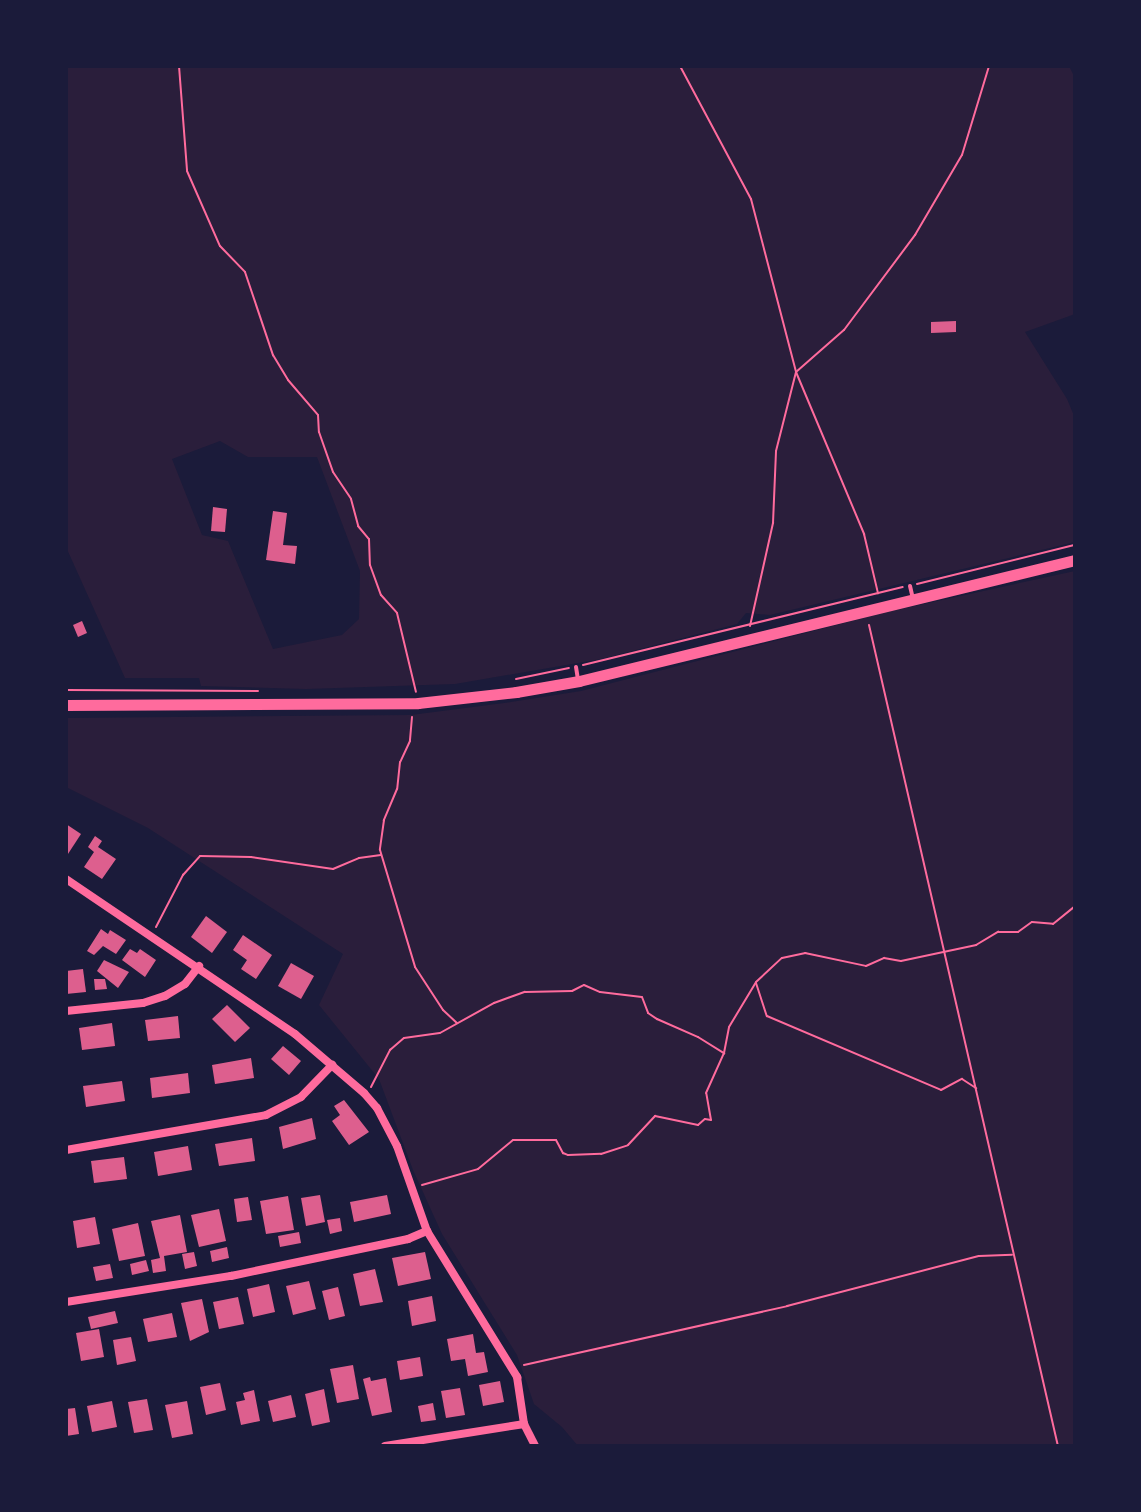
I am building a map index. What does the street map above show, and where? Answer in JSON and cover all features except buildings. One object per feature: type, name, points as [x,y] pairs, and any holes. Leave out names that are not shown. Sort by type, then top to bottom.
[{"type":"main road","points":[[66,705],[516,692],[579,681],[1075,560]]},
{"type":"street","points":[[66,879],[199,966],[332,1065],[377,1108],[397,1146],[410,1191],[427,1231],[511,1368],[523,1401],[524,1424],[535,1446]]},
{"type":"street","points":[[66,1011],[143,1003],[165,996],[185,984],[199,966]]},
{"type":"street","points":[[66,1150],[266,1115],[301,1097],[332,1065]]},
{"type":"street","points":[[66,1302],[231,1276],[408,1239],[427,1231]]},
{"type":"street","points":[[385,1446],[524,1424]]},
{"type":"lane","points":[[910,586],[914,600]]},
{"type":"lane","points":[[576,667],[579,681]]},
{"type":"lane","points":[[514,679],[516,692]]},
{"type":"path","points":[[179,66],[187,171],[220,246],[245,272],[273,355],[288,380],[318,415],[319,432],[333,472],[351,499],[358,526],[369,539],[370,565],[381,595],[397,613],[417,697],[409,724],[410,741],[400,762],[397,789],[392,794],[384,820],[381,855],[415,967],[448,1016],[457,1023]]},
{"type":"path","points":[[680,66],[751,199],[796,372],[864,534],[878,593]]},
{"type":"path","points":[[751,620],[773,523],[776,451],[796,372],[844,330],[915,235],[962,155],[989,66]]},
{"type":"path","points":[[514,679],[576,667],[1075,545]]},
{"type":"path","points":[[867,620],[1058,1445],[1065,1446]]},
{"type":"path","points":[[66,690],[271,691]]},
{"type":"path","points":[[405,691],[417,697]]},
{"type":"path","points":[[150,934],[183,875],[200,856],[251,857],[333,869],[359,858],[381,855]]},
{"type":"path","points":[[410,1191],[478,1169],[513,1140],[556,1140],[563,1153],[568,1155],[601,1154],[628,1145],[655,1116],[698,1125],[705,1119],[711,1120],[706,1093],[724,1053],[729,1027],[756,982],[782,958],[805,953],[866,966],[884,958],[901,961],[944,949],[976,945],[998,932],[1018,932],[1032,922],[1053,924],[1075,906]]},
{"type":"path","points":[[756,982],[767,1016],[941,1090],[962,1079],[976,1088]]},
{"type":"path","points":[[364,1093],[395,1045],[404,1038],[440,1033],[494,1003],[525,992],[567,992],[584,985],[600,992],[642,997],[648,1013],[724,1053]]},
{"type":"path","points":[[511,1368],[787,1306],[979,1256],[1015,1255]]},
{"type":"shaded area","points":[[66,66],[1069,66],[1075,78],[1075,314],[1025,332],[1067,399],[1075,418],[1075,542],[770,615],[746,613],[737,624],[601,659],[455,684],[306,689],[201,686],[199,678],[125,678],[66,547]],"holes":[[[220,441],[248,457],[317,457],[360,571],[359,619],[342,635],[273,649],[228,541],[202,535],[172,459]]]},
{"type":"shaded area","points":[[1075,571],[1075,1446],[578,1446],[562,1427],[534,1404],[517,1355],[442,1234],[413,1170],[379,1079],[319,1005],[343,954],[148,828],[66,787],[66,718],[411,715],[511,702],[581,691],[887,612]]}]
